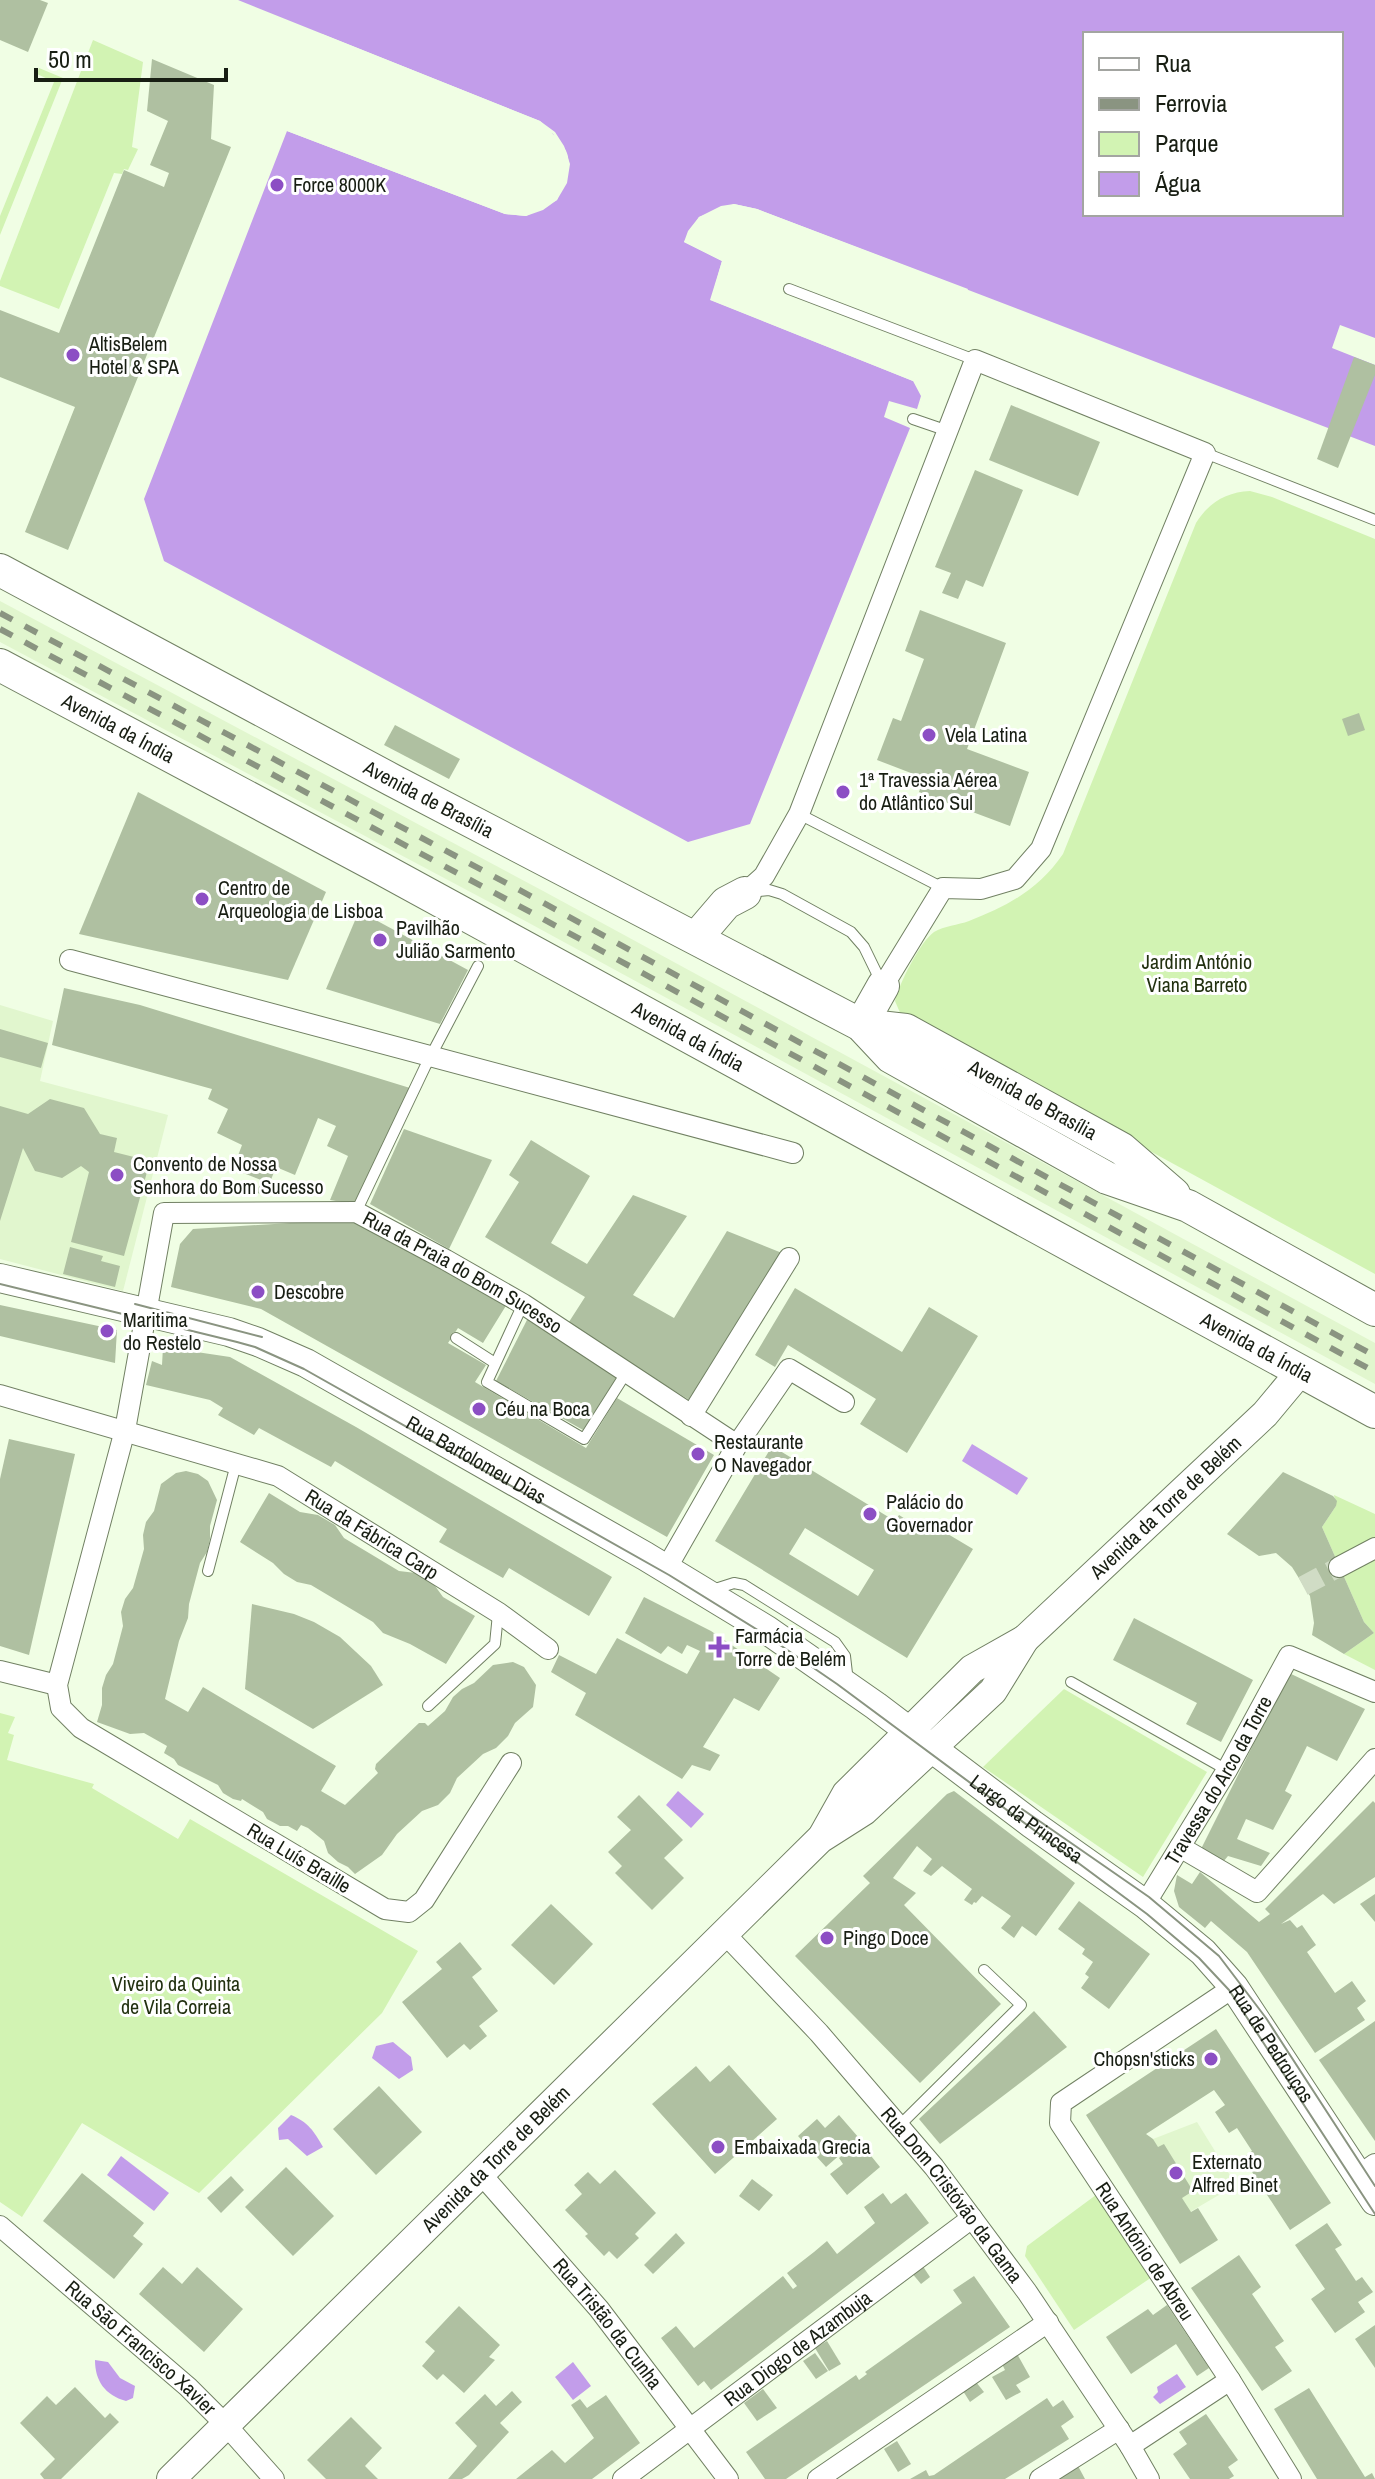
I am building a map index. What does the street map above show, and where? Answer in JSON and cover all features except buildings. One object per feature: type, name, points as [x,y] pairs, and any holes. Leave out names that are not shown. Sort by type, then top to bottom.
[{"type":"main road","name":"Avenida de Brasília","points":[[0,570],[392,780],[861,1025],[891,1057],[1107,1178],[1188,1206],[1375,1310]]},
{"type":"main road","name":"Avenida da Índia","points":[[0,665],[396,876],[1375,1412]]},
{"type":"main road","points":[[696,938],[726,903],[745,893]]},
{"type":"main road","points":[[861,1025],[883,986]]},
{"type":"street","points":[[745,893],[764,876],[799,814],[975,360],[1205,453],[1041,849],[1015,879],[981,889],[943,888],[883,986]]},
{"type":"street","points":[[70,960],[793,1153]]},
{"type":"street","name":"Rua da Praia do Bom Sucesso","points":[[145,1312],[164,1213],[356,1212],[523,1304],[737,1445]]},
{"type":"street","points":[[691,1416],[789,1258]]},
{"type":"street","name":"Rua Bartolomeu Dias","points":[[0,1278],[229,1332],[306,1363],[767,1630],[920,1740]]},
{"type":"street","points":[[0,1671],[57,1685],[125,1430],[145,1312]]},
{"type":"street","points":[[666,1569],[737,1445],[789,1369],[844,1402]]},
{"type":"street","name":"Avenida da Torre de Belém","points":[[171,2479],[820,1839],[846,1794],[920,1740],[972,1669],[1025,1639],[1265,1414],[1300,1372]]},
{"type":"street","name":"Rua da Fábrica Carp","points":[[0,1395],[278,1476],[499,1613],[548,1649]]},
{"type":"street","points":[[1339,1567],[1375,1548]]},
{"type":"street","name":"Travessa do Arco da Torre","points":[[1145,1904],[1227,1770],[1289,1656],[1375,1692]]},
{"type":"street","name":"Rua Luís Braille","points":[[57,1685],[61,1708],[81,1728],[385,1909],[409,1912],[424,1900],[511,1763]]},
{"type":"street","name":"Largo da Princesa","points":[[920,1740],[1145,1904]]},
{"type":"street","points":[[1180,1847],[1257,1892],[1375,1759]]},
{"type":"street","name":"Rua de Pedrouços","points":[[1145,1904],[1203,1952],[1234,1987],[1366,2170],[1375,2201]]},
{"type":"street","name":"Rua Dom Cristóvão da Gama","points":[[725,1934],[819,2033],[900,2125],[1048,2322],[1149,2479]]},
{"type":"street","name":"Rua António de Abreu","points":[[1234,1987],[1061,2103],[1060,2123],[1230,2380],[1291,2479]]},
{"type":"street","name":"Rua Tristão da Cunha","points":[[481,2174],[599,2309],[728,2479]]},
{"type":"street","name":"Rua Diogo de Azambuja","points":[[623,2479],[972,2218]]},
{"type":"street","name":"Rua São Francisco Xavier","points":[[0,2226],[188,2387],[274,2479]]},
{"type":"street","points":[[818,2479],[1048,2322]]},
{"type":"street","points":[[1040,2479],[1125,2438],[1230,2380]]},
{"type":"lane","points":[[789,289],[975,360]]},
{"type":"lane","points":[[913,419],[948,431]]},
{"type":"lane","points":[[1205,453],[1375,520]]},
{"type":"lane","points":[[799,814],[943,888]]},
{"type":"lane","points":[[745,893],[769,890],[782,894],[851,932],[864,947],[883,986]]},
{"type":"lane","points":[[356,1212],[478,966]]},
{"type":"lane","points":[[523,1304],[487,1382],[584,1439],[626,1373]]},
{"type":"lane","points":[[456,1338],[495,1363]]},
{"type":"lane","points":[[208,1571],[236,1464]]},
{"type":"lane","points":[[428,1706],[495,1644],[499,1613]]},
{"type":"lane","points":[[1071,1682],[1227,1770]]},
{"type":"lane","points":[[900,2125],[1021,2005],[984,1970]]},
{"type":"shaded area","points":[[0,601],[545,892],[1375,1343],[1375,1384],[529,923],[0,642]]},
{"type":"shaded area","points":[[0,1005],[53,1021],[40,1081],[168,1115],[123,1291],[0,1259]]},
{"type":"shaded area","name":"Externato Alfred Binet","points":[[1197,2122],[1236,2185],[1159,2230],[1153,2139]]},
{"type":"green space","points":[[93,40],[143,62],[132,147],[138,149],[128,170],[124,169],[122,174],[114,173],[59,309],[0,286],[0,281]]},
{"type":"green space","points":[[39,68],[63,78],[0,235],[0,216],[54,82],[37,74]]},
{"type":"green space","name":"Jardim António Viana Barreto","points":[[1250,491],[1375,539],[1375,1274],[901,1015],[895,1001],[911,964],[928,937],[942,928],[969,921],[1010,902],[1033,887],[1063,854],[1196,523],[1219,500],[1234,493]]},
{"type":"green space","points":[[1334,1495],[1375,1514],[1375,1670],[1344,1654],[1374,1633],[1364,1622],[1322,1527],[1336,1506]]},
{"type":"green space","points":[[1064,1689],[1207,1772],[1143,1877],[983,1767]]},
{"type":"green space","name":"Viveiro da Quinta de Vila Correia","points":[[0,1713],[15,1717],[8,1733],[14,1735],[7,1760],[94,1784],[92,1788],[178,1839],[190,1819],[418,1951],[382,2013],[199,2193],[82,2123],[22,2217],[0,2202]]},
{"type":"green space","points":[[1100,2192],[1152,2277],[1074,2330],[1025,2256],[1027,2246]]},
{"type":"water","points":[[238,0],[1375,0],[1375,446],[757,209],[734,204],[699,217],[684,242],[722,261],[711,300],[913,381],[921,396],[917,409],[889,401],[884,417],[910,428],[750,824],[688,842],[164,561],[144,499],[287,131],[505,214],[526,216],[557,200],[568,164],[568,156],[560,142],[540,121]]},
{"type":"water","points":[[972,1444],[1028,1478],[1017,1495],[962,1461]]},
{"type":"water","points":[[678,1791],[704,1814],[691,1828],[666,1805]]},
{"type":"water","points":[[393,2042],[411,2057],[413,2070],[399,2079],[372,2058],[376,2046]]},
{"type":"water","points":[[291,2115],[310,2128],[323,2147],[307,2156],[288,2139],[279,2140],[278,2128]]},
{"type":"water","points":[[121,2156],[169,2193],[154,2211],[107,2175]]},
{"type":"water","points":[[95,2360],[108,2362],[120,2378],[135,2386],[133,2398],[126,2401],[107,2391],[99,2381]]},
{"type":"water","points":[[573,2362],[591,2386],[573,2400],[555,2377]]},
{"type":"water","points":[[1177,2374],[1186,2387],[1160,2404],[1153,2397],[1158,2392],[1157,2387]]},
{"type":"pier","points":[[322,34],[540,121],[555,132],[570,164],[567,183],[557,200],[543,210],[526,216],[505,214],[287,131],[288,127],[506,210],[525,212],[541,206],[554,197],[563,182],[566,164],[553,134],[538,125],[321,38]]},
{"type":"pier","points":[[734,204],[757,209],[968,289],[966,293],[756,212],[734,208],[712,213],[701,220],[692,233],[689,240],[726,260],[715,297],[915,378],[913,381],[710,300],[722,261],[684,242],[699,217],[721,206]]},
{"type":"pier","points":[[1340,325],[1375,338],[1375,365],[1332,348]]},
{"type":"tunnel","points":[[1303,1586],[1339,1567]]},
{"type":"tram line","points":[[0,1284],[255,1347],[304,1369],[669,1575],[764,1634],[837,1684],[1147,1914],[1199,1958],[1229,1990],[1375,2214]]},
{"type":"tram line","points":[[135,1304],[262,1337]]},
{"type":"tram line","points":[[1022,1809],[1149,1897],[1219,1956],[1266,2018],[1375,2186]]},
{"type":"railway","points":[[0,613],[540,901],[1375,1356]]},
{"type":"railway","points":[[0,629],[534,914],[1375,1372]]},
{"type":"place","name":"Force 8000K","points":[[277,185]]},
{"type":"place","name":"AltisBelem Hotel & SPA","points":[[73,355]]},
{"type":"place","name":"Vela Latina","points":[[929,735]]},
{"type":"place","name":"1ª Travessia Aérea do Atlântico Sul","points":[[843,792]]},
{"type":"place","name":"Centro de Arqueologia de Lisboa","points":[[202,899]]},
{"type":"place","name":"Pavilhão Julião Sarmento","points":[[380,940]]},
{"type":"place","name":"Convento de Nossa Senhora do Bom Sucesso","points":[[117,1175]]},
{"type":"place","name":"Descobre","points":[[258,1292]]},
{"type":"place","name":"Maritima do Restelo","points":[[107,1331]]},
{"type":"place","name":"Céu na Boca","points":[[479,1409]]},
{"type":"place","name":"Restaurante O Navegador","points":[[698,1454]]},
{"type":"place","name":"Palácio do Governador","points":[[870,1514]]},
{"type":"place","name":"Farmácia Torre de Belém","points":[[719,1647]]},
{"type":"place","name":"Pingo Doce","points":[[827,1938]]},
{"type":"place","name":"Chopsn'sticks","points":[[1211,2059]]},
{"type":"place","name":"Embaixada Grecia","points":[[718,2147]]},
{"type":"place","name":"Externato Alfred Binet","points":[[1176,2173]]}]
